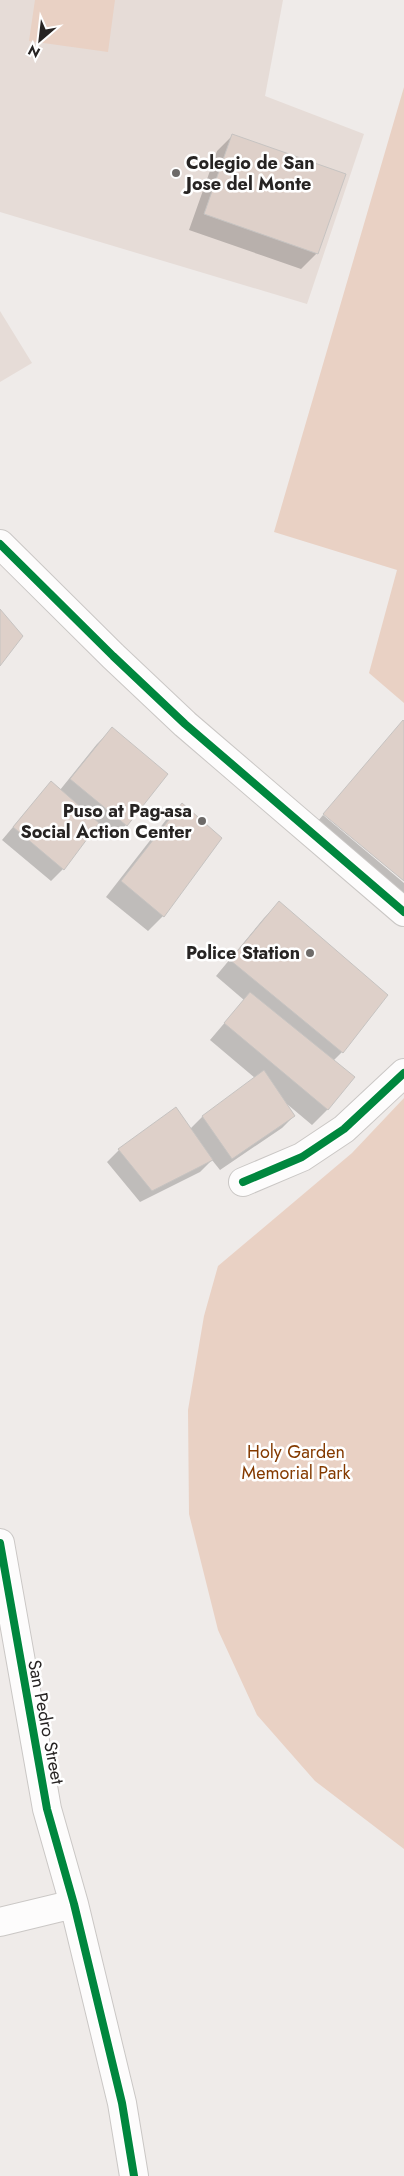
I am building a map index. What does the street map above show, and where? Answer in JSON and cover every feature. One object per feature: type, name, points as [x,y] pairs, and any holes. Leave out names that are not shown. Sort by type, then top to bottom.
[{"type":"street","points":[[0,544],[112,656],[185,724],[404,912]]},
{"type":"street","points":[[243,1182],[302,1157],[344,1128],[404,1072]]},
{"type":"street","name":"San Pedro Street","points":[[0,1543],[19,1661],[47,1809],[74,1904],[122,2103],[134,2176]]},
{"type":"street","points":[[0,1922],[74,1904]]},
{"type":"shaded area","name":"Colegio de San Jose del Monte","points":[[0,0],[283,0],[265,96],[364,134],[307,304],[0,212]]},
{"type":"shaded area","points":[[0,311],[32,363],[0,382]]},
{"type":"green space","points":[[35,0],[115,0],[108,52],[29,41]]},
{"type":"green space","points":[[404,87],[404,703],[369,673],[397,570],[274,532]]},
{"type":"green space","name":"Holy Garden Memorial Park","points":[[404,1098],[404,1849],[315,1781],[257,1715],[218,1630],[189,1514],[188,1410],[204,1316],[218,1266],[352,1153]]},
{"type":"building","name":"Colegio de San Jose del Monte","points":[[232,134],[346,174],[318,254],[204,214]]},
{"type":"building","points":[[0,609],[23,636],[0,666]]},
{"type":"building","points":[[404,721],[404,881],[323,814]]},
{"type":"building","points":[[112,727],[168,774],[127,826],[70,779]]},
{"type":"building","points":[[51,781],[99,823],[64,870],[13,827]]},
{"type":"building","points":[[182,803],[222,838],[164,917],[121,881]]},
{"type":"building","points":[[279,901],[388,995],[343,1053],[230,960]]},
{"type":"building","points":[[250,992],[355,1077],[328,1110],[224,1023]]},
{"type":"building","points":[[264,1070],[295,1116],[232,1159],[202,1116]]},
{"type":"building","points":[[176,1107],[213,1160],[152,1191],[118,1149]]},
{"type":"cycle path","points":[[0,544],[185,724],[404,912]]},
{"type":"cycle path","points":[[243,1182],[302,1157],[344,1129],[404,1073]]},
{"type":"cycle path","points":[[0,1543],[47,1809],[74,1904],[122,2103],[134,2176]]},
{"type":"place","name":"Colegio de San Jose del Monte","points":[[176,173]]},
{"type":"place","name":"Puso at Pag-asa Social Action Center","points":[[202,821]]},
{"type":"place","name":"Police Station","points":[[310,953]]}]
